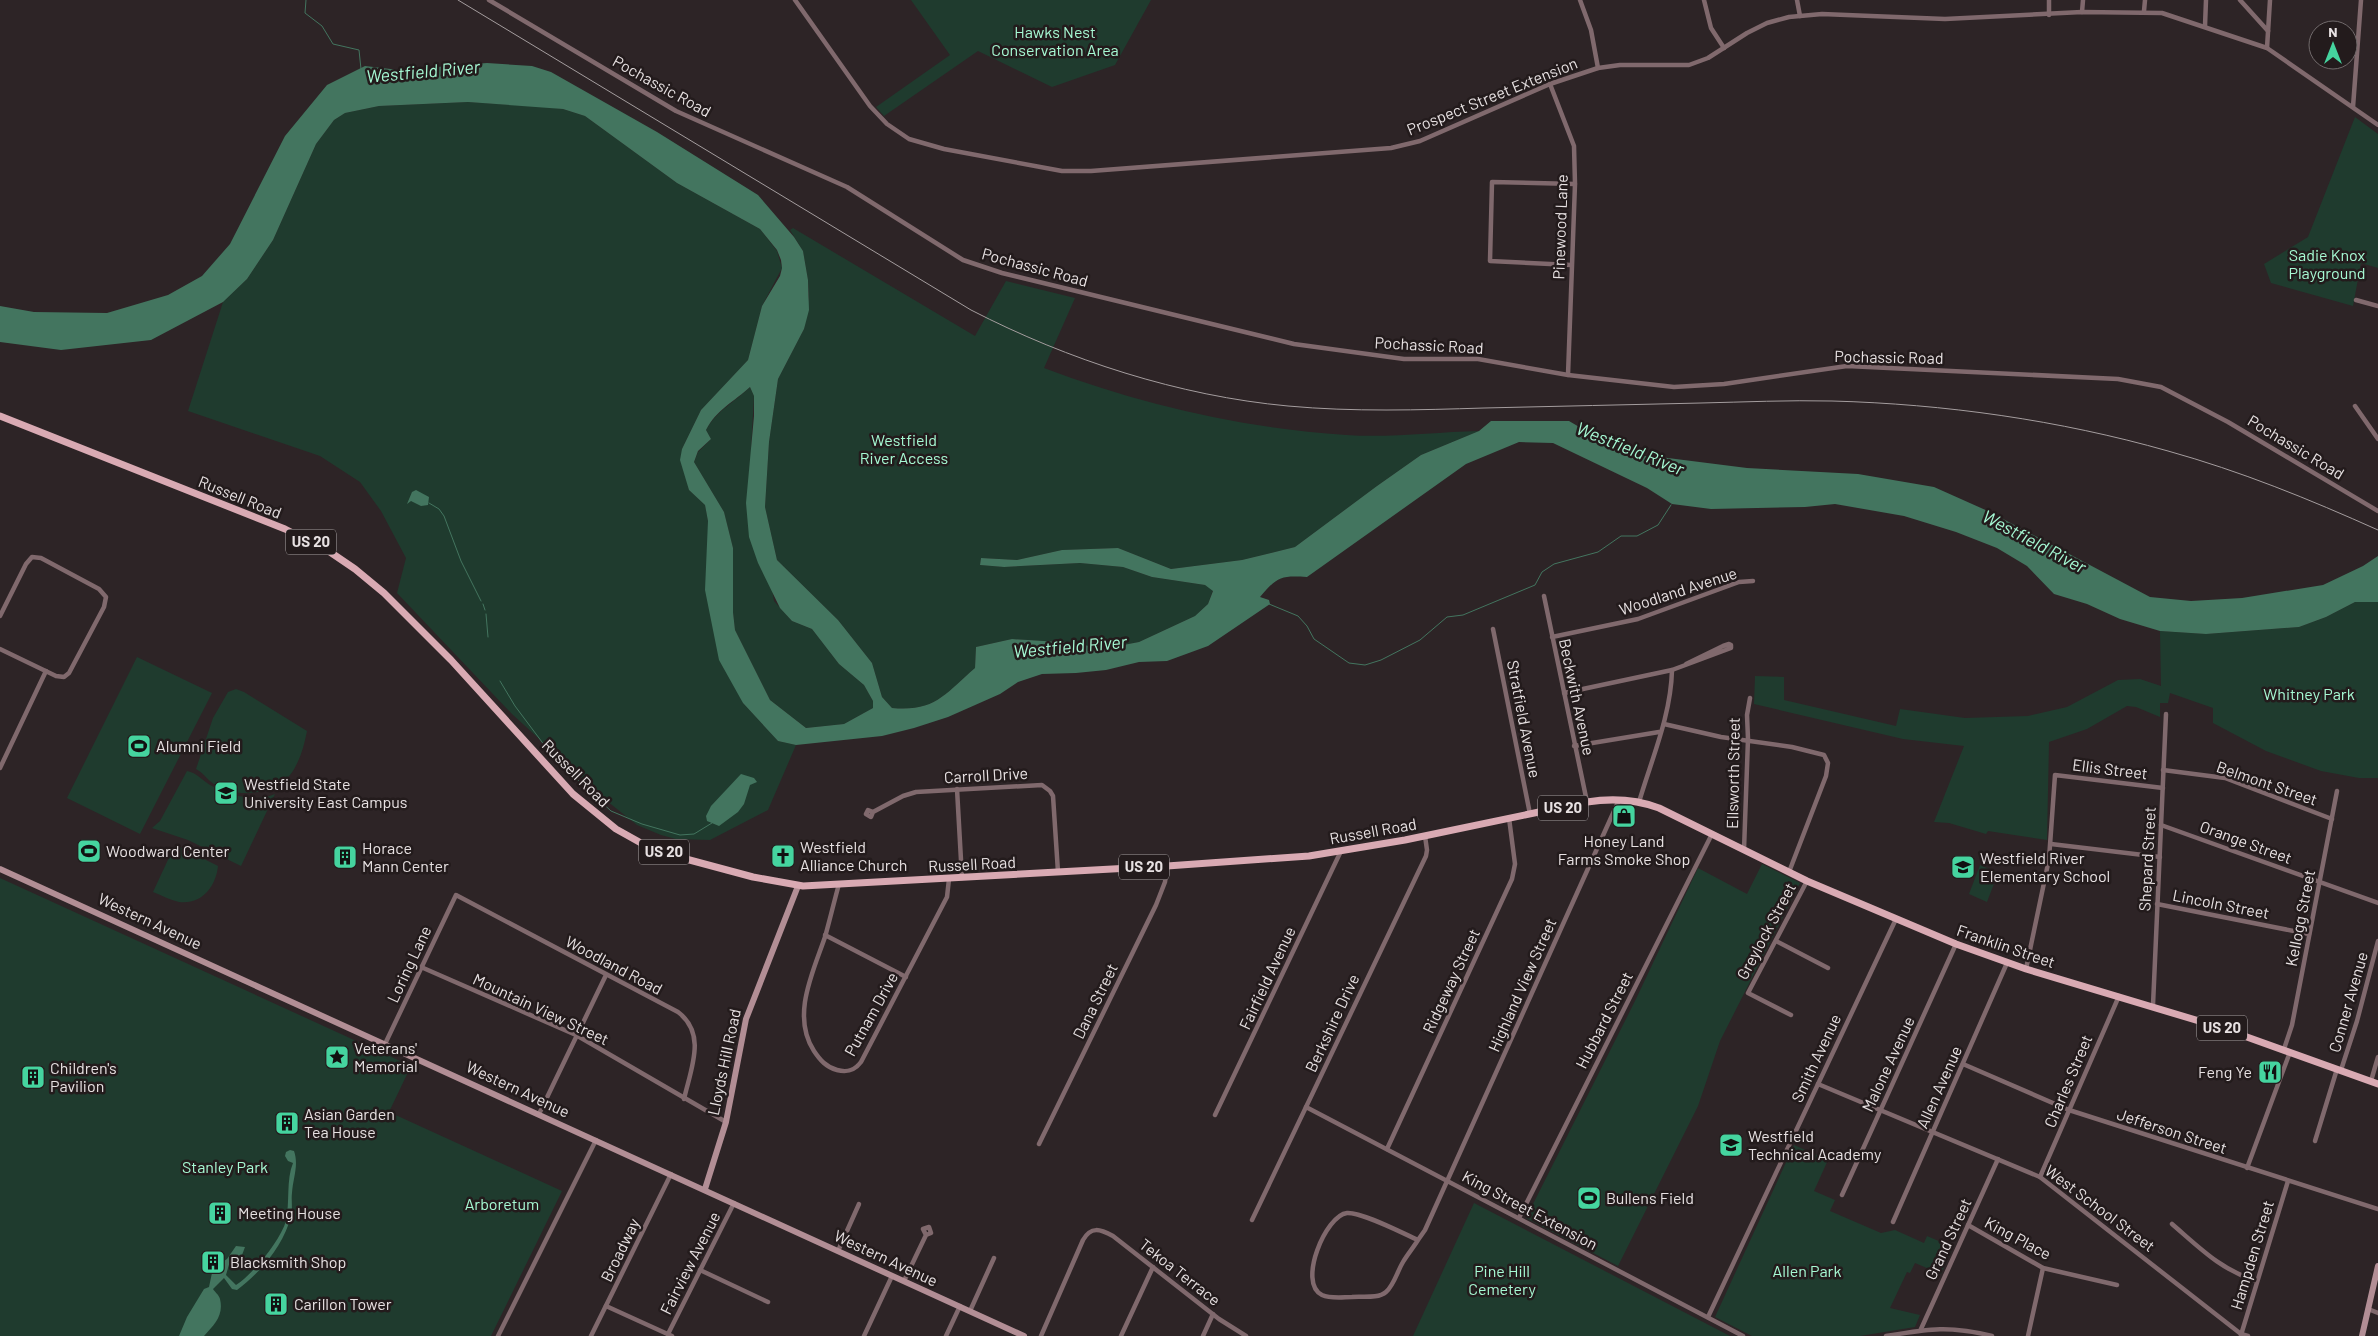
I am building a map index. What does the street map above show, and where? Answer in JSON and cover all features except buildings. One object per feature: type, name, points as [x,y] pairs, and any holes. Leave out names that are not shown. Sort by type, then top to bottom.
[{"type":"main road","name":"Russell Road","points":[[0,416],[285,530],[330,552],[355,569],[384,593],[450,660],[573,794],[601,818],[628,836],[671,855],[752,877],[798,886],[949,879],[1293,857],[1341,851],[1425,836],[1587,802],[1619,800],[1639,802]]},
{"type":"main road","name":"Franklin Street","points":[[1639,802],[1665,811],[1807,881],[1956,944],[2026,969],[2152,1005],[2288,1050],[2374,1082]]},
{"type":"main road","name":"Western Avenue","points":[[0,869],[1024,1336]]},
{"type":"main road","name":"Lloyds Hill Road","points":[[705,1189],[726,1122],[746,1019],[798,886]]},
{"type":"main road","points":[[2362,1336],[2378,1266]]},
{"type":"street","name":"Pochassic Road","points":[[489,0],[676,111],[847,187],[963,260],[1011,275],[1294,344],[1404,359],[1478,359],[1568,376],[1674,387],[1724,384],[1847,366],[2118,378],[2161,387],[2228,422],[2378,511]]},
{"type":"street","name":"Prospect Street Extension","points":[[795,0],[870,106],[887,124],[909,140],[944,149],[1062,171],[1091,171],[1391,148],[1420,141],[1550,84],[1598,68],[1628,64],[1689,65],[1703,61],[1757,28],[1778,20],[1800,16],[1844,14],[1945,19],[2049,16],[2082,12],[2144,11],[2162,13],[2267,48],[2378,125]]},
{"type":"street","points":[[1580,0],[1591,30],[1598,68]]},
{"type":"street","points":[[1704,0],[1711,28],[1724,48]]},
{"type":"street","points":[[1797,0],[1800,16]]},
{"type":"street","points":[[2049,0],[2049,16]]},
{"type":"street","points":[[2082,12],[2083,0]]},
{"type":"street","points":[[2144,11],[2145,0]]},
{"type":"street","points":[[2204,26],[2206,0]]},
{"type":"street","points":[[2240,0],[2268,31]]},
{"type":"street","points":[[2267,48],[2270,0]]},
{"type":"street","points":[[2353,107],[2361,0]]},
{"type":"street","name":"Pinewood Lane","points":[[1550,84],[1574,146],[1575,184],[1568,376]]},
{"type":"street","points":[[1571,265],[1490,261],[1492,182],[1575,184]]},
{"type":"street","points":[[2356,300],[2378,306]]},
{"type":"street","points":[[2355,406],[2378,439]]},
{"type":"street","points":[[0,616],[26,563],[32,557],[42,558],[103,592],[106,597],[104,607],[69,673],[64,677],[59,677],[0,649]]},
{"type":"street","name":"Woodland Avenue","points":[[1552,637],[1638,619],[1739,582],[1753,581]]},
{"type":"street","name":"Beckwith Avenue","points":[[1544,596],[1587,802]]},
{"type":"street","name":"Stratfield Avenue","points":[[1493,629],[1530,814]]},
{"type":"street","points":[[1564,693],[1672,670],[1723,646],[1731,645],[1731,648],[1722,653],[1686,664]]},
{"type":"street","points":[[1639,802],[1664,724],[1672,689],[1672,670]]},
{"type":"street","points":[[0,768],[46,671]]},
{"type":"street","name":"Ellsworth Street","points":[[1744,850],[1748,739],[1747,715],[1750,698]]},
{"type":"street","name":"Shepard Street","points":[[2152,1005],[2166,714]]},
{"type":"street","points":[[1664,724],[1721,737],[1748,739],[1824,755],[1827,759],[1828,768],[1826,776],[1789,872]]},
{"type":"street","points":[[1574,746],[1660,732]]},
{"type":"street","name":"Belmont Street","points":[[2163,770],[2207,774],[2225,778],[2332,819]]},
{"type":"street","name":"Ellis Street","points":[[2051,844],[2055,775],[2163,788]]},
{"type":"street","name":"Carroll Drive","points":[[873,812],[911,793],[1033,784],[1048,788],[1053,800],[1058,872]]},
{"type":"street","points":[[957,789],[962,878]]},
{"type":"street","name":"Kellogg Street","points":[[2247,1168],[2288,1050],[2337,791]]},
{"type":"street","name":"Highland View Street","points":[[1418,1240],[1361,1216],[1347,1213],[1340,1214],[1332,1222],[1312,1266],[1311,1276],[1316,1291],[1327,1297],[1384,1294],[1418,1240],[1430,1220],[1619,800]]},
{"type":"street","name":"Ridgeway Street","points":[[1387,1149],[1512,879],[1515,864],[1509,818]]},
{"type":"street","name":"Orange Street","points":[[2161,825],[2378,903]]},
{"type":"street","name":"Hubbard Street","points":[[1519,1218],[1712,834]]},
{"type":"street","name":"Berkshire Drive","points":[[1252,1220],[1426,856],[1428,850],[1425,836]]},
{"type":"street","points":[[2026,969],[2051,844],[2160,857]]},
{"type":"street","name":"Fairfield Avenue","points":[[1216,1115],[1341,851]]},
{"type":"street","name":"Dana Street","points":[[1039,1144],[1156,905],[1164,887],[1167,866]]},
{"type":"street","name":"Putnam Drive","points":[[839,884],[812,975],[803,1015],[809,1043],[827,1066],[844,1071],[857,1067],[947,896],[949,879]]},
{"type":"street","name":"Greylock Street","points":[[1791,1015],[1748,994],[1807,881]]},
{"type":"street","name":"Loring Lane","points":[[385,1044],[456,895]]},
{"type":"street","name":"Woodland Road","points":[[456,895],[678,1012],[689,1021],[695,1038],[695,1048],[684,1099]]},
{"type":"street","name":"Lincoln Street","points":[[2158,904],[2309,934]]},
{"type":"street","name":"Smith Avenue","points":[[1708,1317],[1896,920]]},
{"type":"street","points":[[825,935],[906,977]]},
{"type":"street","points":[[1776,941],[1828,968]]},
{"type":"street","name":"Conner Avenue","points":[[2315,1141],[2357,1021],[2378,941]]},
{"type":"street","name":"Malone Avenue","points":[[1842,1195],[1956,944]]},
{"type":"street","name":"Allen Avenue","points":[[1893,1222],[2008,963]]},
{"type":"street","name":"Mountain View Street","points":[[421,967],[576,1036],[726,1122]]},
{"type":"street","points":[[539,1114],[606,975]]},
{"type":"street","name":"Charles Street","points":[[2040,1177],[2120,996]]},
{"type":"street","points":[[2374,1082],[2378,1057]]},
{"type":"street","name":"Jefferson Street","points":[[1963,1064],[2069,1110],[2378,1209]]},
{"type":"street","name":"West School Street","points":[[1818,1084],[2040,1177],[2241,1335]]},
{"type":"street","name":"King Street Extension","points":[[1306,1107],[1742,1336]]},
{"type":"street","points":[[498,1336],[596,1140]]},
{"type":"street","name":"Grand Street","points":[[1921,1329],[1998,1159]]},
{"type":"street","name":"Broadway","points":[[591,1336],[671,1174]]},
{"type":"street","name":"Hampden Street","points":[[2241,1335],[2288,1181]]},
{"type":"street","name":"Fairview Avenue","points":[[670,1335],[734,1203]]},
{"type":"street","points":[[838,1251],[859,1204]]},
{"type":"street","points":[[2172,1224],[2217,1263],[2240,1276],[2256,1281]]},
{"type":"street","name":"King Place","points":[[1968,1225],[2044,1268],[2117,1285]]},
{"type":"street","name":"Tekoa Terrace","points":[[1041,1336],[1090,1230],[1098,1230],[1113,1236],[1213,1314],[1246,1336]]},
{"type":"street","points":[[904,1281],[926,1235]]},
{"type":"street","points":[[970,1311],[994,1258]]},
{"type":"street","points":[[1121,1336],[1153,1266]]},
{"type":"street","points":[[2028,1336],[2044,1268]]},
{"type":"street","points":[[700,1270],[768,1302]]},
{"type":"street","points":[[864,1336],[892,1276]]},
{"type":"street","points":[[606,1306],[670,1335]]},
{"type":"street","points":[[946,1336],[960,1306]]},
{"type":"street","points":[[2368,1309],[2378,1313]]},
{"type":"street","points":[[1203,1336],[1213,1314]]},
{"type":"street","points":[[1886,1336],[1921,1329],[1951,1328],[1992,1336]]},
{"type":"street","points":[[2241,1335],[2248,1336]]},
{"type":"green space","name":"Hawks Nest Conservation Area","points":[[911,0],[1151,0],[1115,65],[1052,87],[978,51],[884,116],[876,107],[950,55]]},
{"type":"green space","points":[[468,102],[563,109],[585,116],[677,183],[760,229],[777,251],[782,268],[762,306],[748,360],[701,410],[682,449],[689,490],[705,505],[743,703],[778,741],[796,745],[768,810],[710,840],[676,839],[637,825],[607,801],[512,714],[397,593],[406,558],[381,511],[360,482],[320,456],[188,411],[223,302],[247,279],[273,240],[316,144],[334,120],[345,113],[379,106]]},
{"type":"green space","name":"Sadie Knox Playground","points":[[2355,117],[2378,134],[2378,268],[2361,263],[2353,306],[2271,283],[2264,264],[2308,237]]},
{"type":"green space","name":"Westfield River Access","points":[[793,228],[975,336],[1006,281],[1075,298],[1044,368],[1155,404],[1269,427],[1307,432],[1379,436],[1479,431],[1421,455],[1295,547],[1242,560],[1171,569],[1118,548],[1062,550],[1017,560],[981,558],[980,565],[1004,567],[1080,563],[1123,567],[1152,577],[1205,585],[1213,590],[1208,604],[1195,616],[1139,642],[1102,649],[1076,643],[1012,639],[976,647],[975,668],[947,693],[929,704],[919,707],[892,708],[882,697],[872,663],[838,620],[777,560],[765,507],[769,442],[778,379],[804,329],[809,297],[803,251],[790,230]]},
{"type":"green space","points":[[750,387],[754,396],[751,449],[758,563],[772,589],[774,601],[792,621],[812,629],[839,664],[864,685],[873,701],[873,708],[844,724],[806,728],[770,700],[735,630],[733,612],[733,548],[724,512],[694,462],[698,452],[711,439],[706,430],[710,423]]},
{"type":"green space","name":"Whitney Park","points":[[2355,602],[2378,602],[2378,778],[2359,778],[2321,771],[2266,751],[2213,723],[2213,708],[2170,693],[2168,703],[2160,703],[2160,717],[2136,707],[2127,706],[2087,729],[2049,742],[2047,840],[1988,831],[1986,834],[1949,823],[1934,822],[1964,746],[1903,739],[1754,704],[1755,676],[1784,677],[1784,700],[1896,726],[1900,709],[1965,718],[2028,716],[2067,707],[2118,680],[2140,679],[2161,686],[2160,631],[2206,634],[2299,627],[2326,617]]},
{"type":"green space","name":"Alumni Field","points":[[137,657],[212,693],[140,834],[67,798]]},
{"type":"green space","points":[[236,689],[307,731],[299,759],[290,775],[283,782],[264,791],[243,793],[223,789],[196,769],[213,718],[228,692]]},
{"type":"green space","points":[[187,771],[197,775],[210,785],[233,795],[259,798],[275,794],[241,866],[188,840],[152,828],[160,821]]},
{"type":"green space","points":[[180,847],[218,866],[211,887],[206,893],[195,900],[187,902],[179,902],[153,892],[173,849]]},
{"type":"green space","points":[[1762,864],[1800,883],[1720,1041],[1698,1106],[1618,1266],[1526,1218],[1635,1001],[1698,868],[1747,894]]},
{"type":"green space","points":[[1980,865],[1998,873],[1987,902],[1969,894]]},
{"type":"green space","name":"Stanley Park","points":[[0,878],[411,1066],[389,1112],[562,1191],[491,1336],[0,1336]]},
{"type":"green space","name":"Allen Park","points":[[1794,1145],[1828,1160],[1814,1191],[1835,1200],[1830,1211],[1881,1233],[1895,1230],[1924,1243],[1927,1236],[1953,1247],[1941,1274],[1915,1263],[1910,1273],[1907,1272],[1890,1308],[1920,1315],[1915,1327],[1860,1336],[1752,1336],[1715,1317]]},
{"type":"green space","name":"Pine Hill Cemetery","points":[[1474,1203],[1730,1336],[1413,1336]]},
{"type":"water","name":"Westfield River","points":[[487,63],[532,66],[551,72],[657,132],[758,195],[794,237],[803,251],[808,280],[809,310],[804,329],[778,379],[769,442],[765,507],[777,560],[838,620],[872,663],[882,697],[892,708],[919,707],[929,704],[947,693],[975,668],[976,647],[1012,639],[1076,643],[1102,649],[1139,642],[1195,616],[1208,604],[1213,591],[1205,585],[1152,577],[1123,567],[1080,563],[1004,567],[980,565],[981,558],[1017,560],[1062,550],[1118,548],[1171,569],[1242,560],[1295,547],[1421,455],[1479,431],[1491,421],[1569,421],[1629,456],[1652,456],[1747,468],[1858,474],[1934,487],[1990,512],[2150,597],[2191,601],[2242,598],[2323,585],[2363,566],[2378,556],[2378,602],[2355,602],[2326,617],[2299,627],[2206,634],[2160,631],[2120,619],[2087,604],[2054,594],[2027,566],[1997,548],[1956,532],[1904,516],[1835,504],[1805,507],[1711,509],[1672,504],[1647,488],[1553,443],[1519,442],[1466,464],[1307,577],[1291,576],[1275,581],[1260,597],[1269,600],[1270,604],[1208,646],[1167,661],[1139,662],[1106,670],[1042,674],[1018,682],[1000,694],[948,717],[882,736],[796,745],[778,741],[743,703],[719,660],[705,590],[708,521],[705,505],[689,490],[680,460],[682,449],[701,410],[748,360],[762,306],[780,276],[781,260],[777,250],[760,229],[677,183],[585,116],[563,109],[468,102],[379,106],[345,113],[334,120],[316,144],[273,240],[247,279],[223,302],[151,340],[61,350],[0,342],[0,306],[34,312],[107,313],[168,295],[202,276],[230,244],[285,136],[327,85],[365,66],[399,70]],"holes":[[[750,387],[754,396],[746,503],[749,537],[758,563],[780,608],[792,621],[812,629],[839,664],[864,685],[873,701],[873,708],[844,724],[806,728],[770,700],[735,630],[733,612],[733,548],[724,512],[694,462],[698,451],[711,439],[706,430],[715,417]]]},
{"type":"water","points":[[416,490],[429,497],[428,505],[421,506],[411,501],[407,504],[412,492]]},
{"type":"water","points":[[741,774],[754,778],[757,782],[750,785],[744,804],[738,812],[719,826],[707,821],[706,816],[711,806]]},
{"type":"water","points":[[294,1151],[296,1161],[292,1213],[288,1227],[277,1248],[262,1267],[237,1290],[232,1289],[224,1278],[213,1289],[219,1298],[221,1310],[217,1320],[204,1336],[179,1336],[187,1317],[204,1289],[209,1287],[213,1268],[227,1259],[236,1246],[245,1247],[242,1255],[230,1261],[226,1275],[236,1285],[258,1265],[278,1238],[286,1221],[287,1214],[293,1163],[288,1161],[285,1156],[286,1152]]},
{"type":"waterway","name":"Westfield River","points":[[306,0],[305,13],[322,26],[333,44],[359,50],[361,69]]},
{"type":"waterway","points":[[429,503],[439,509],[444,516],[461,561],[481,601]]},
{"type":"waterway","points":[[1269,604],[1298,616],[1307,626],[1314,639],[1349,663],[1365,665],[1381,660],[1420,640],[1447,617],[1463,615],[1535,585],[1542,572],[1554,564],[1598,552],[1621,536],[1637,536],[1658,525],[1671,505]]},
{"type":"waterway","points":[[483,604],[485,610]]},
{"type":"waterway","points":[[486,614],[488,637]]},
{"type":"waterway","points":[[500,681],[515,706],[545,746],[566,769],[611,811],[642,824],[680,835],[694,834],[712,823]]},
{"type":"railway","points":[[458,0],[971,310],[1046,345],[1125,373],[1206,394],[1247,401],[1337,409],[1411,410],[1816,401],[1874,403],[1959,410],[2043,422],[2168,451],[2274,486],[2378,530]]},
{"type":"place","name":"Alumni Field","points":[[139,746]]},
{"type":"place","name":"Westfield State University East Campus","points":[[226,793]]},
{"type":"place","name":"Honey Land Farms Smoke Shop","points":[[1624,816]]},
{"type":"place","name":"Woodward Center","points":[[89,851]]},
{"type":"place","name":"Westfield Alliance Church","points":[[783,856]]},
{"type":"place","name":"Horace Mann Center","points":[[345,857]]},
{"type":"place","name":"Westfield River Elementary School","points":[[1963,867]]},
{"type":"place","name":"Veterans' Memorial","points":[[337,1057]]},
{"type":"place","name":"Feng Ye","points":[[2270,1072]]},
{"type":"place","name":"Children's Pavilion","points":[[33,1077]]},
{"type":"place","name":"Asian Garden Tea House","points":[[287,1123]]},
{"type":"place","name":"Westfield Technical Academy","points":[[1731,1145]]},
{"type":"place","name":"Bullens Field","points":[[1589,1198]]},
{"type":"place","name":"Meeting House","points":[[220,1213]]},
{"type":"place","name":"Blacksmith Shop","points":[[213,1262]]},
{"type":"place","name":"Carillon Tower","points":[[276,1304]]},
{"type":"park label","name":"Arboretum","points":[[502,1204]]}]
